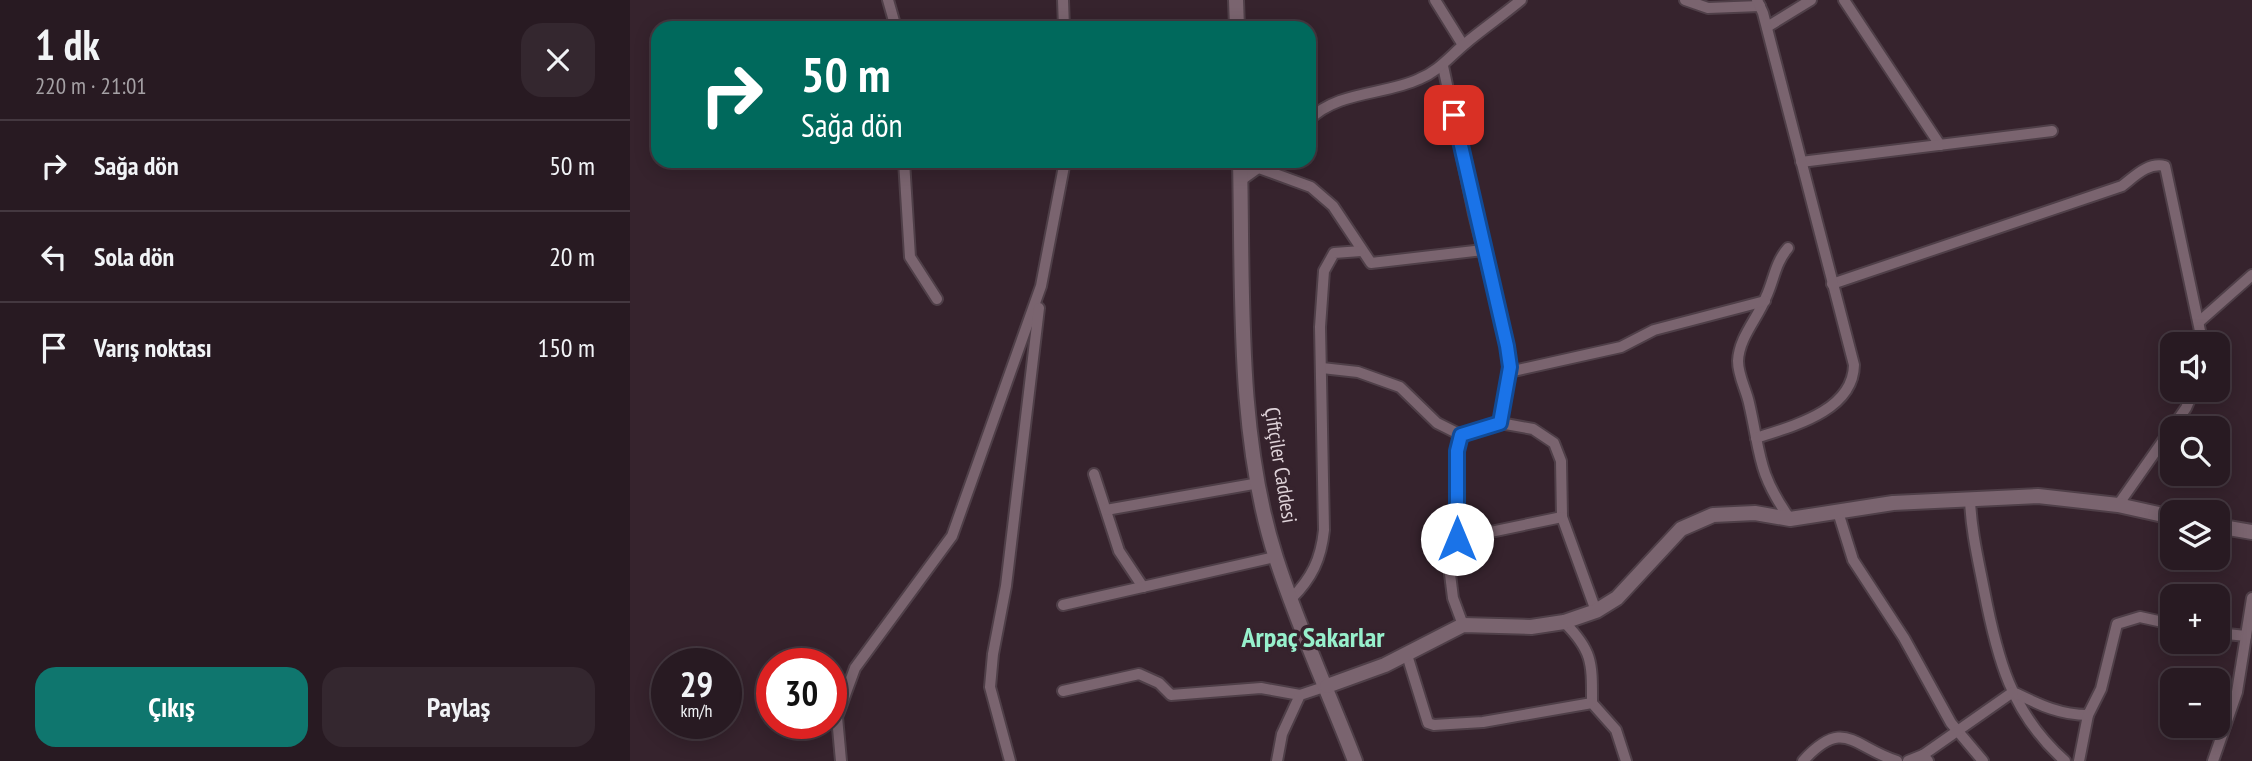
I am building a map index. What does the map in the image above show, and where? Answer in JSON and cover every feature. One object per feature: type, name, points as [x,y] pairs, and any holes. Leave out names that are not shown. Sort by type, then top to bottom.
[{"type":"street","points":[[888,0],[894,21]]},
{"type":"street","points":[[1063,0],[1064,21]]},
{"type":"street","points":[[1236,0],[1237,21]]},
{"type":"street","points":[[1435,0],[1463,46]]},
{"type":"street","points":[[1316,116],[1331,106],[1419,80],[1443,66],[1463,46],[1521,0]]},
{"type":"street","points":[[1685,0],[1707,8],[1758,3],[1767,27],[1854,365],[1850,387],[1819,414],[1756,438]]},
{"type":"street","points":[[1767,27],[1811,0]]},
{"type":"street","points":[[1844,0],[1940,145]]},
{"type":"street","points":[[1443,66],[1483,250],[1504,330],[1509,372],[1500,423]]},
{"type":"street","points":[[1801,162],[2052,131]]},
{"type":"street","points":[[1832,284],[2122,186],[2146,168],[2157,164],[2165,166],[2201,332]]},
{"type":"street","points":[[904,168],[910,257],[937,299]]},
{"type":"street","points":[[1010,761],[990,687],[1006,586],[1041,286],[1064,168]]},
{"type":"street","name":"Çiftçiler Caddesi","points":[[1240,168],[1246,366],[1259,483],[1275,557],[1355,761]]},
{"type":"street","points":[[1240,181],[1258,168]]},
{"type":"street","points":[[1271,168],[1311,187],[1333,206],[1351,229],[1361,251],[1371,264],[1483,250]]},
{"type":"street","points":[[1788,248],[1776,267],[1765,301],[1745,337],[1738,359],[1765,477],[1790,519]]},
{"type":"street","points":[[1292,599],[1309,581],[1321,553],[1320,327],[1324,271],[1334,253],[1361,251]]},
{"type":"street","points":[[2200,321],[2252,275]]},
{"type":"street","points":[[841,761],[837,717],[855,668],[952,536],[1041,286]]},
{"type":"street","points":[[1509,372],[1621,346],[1654,330],[1765,301]]},
{"type":"street","points":[[1322,368],[1358,372],[1400,387],[1437,423],[1461,435],[1500,423],[1533,429],[1554,443],[1561,461],[1562,517],[1595,611]]},
{"type":"street","points":[[2118,505],[2189,402]]},
{"type":"street","points":[[1461,435],[1457,451],[1457,539],[1450,574],[1453,598],[1463,625]]},
{"type":"street","points":[[1094,474],[1119,551],[1143,587]]},
{"type":"street","points":[[1106,510],[1259,483]]},
{"type":"street","points":[[1063,691],[1139,674],[1159,683],[1171,695],[1261,688],[1300,695],[1407,655],[1436,636],[1463,625],[1531,626],[1564,622],[1595,611],[1617,598],[1681,529],[1695,521],[1732,513],[1790,519],[1893,503],[2038,496],[2118,505],[2160,514]]},
{"type":"street","points":[[1970,499],[1970,525],[1995,649],[2027,721],[2065,761]]},
{"type":"street","points":[[1838,512],[1853,560],[1904,638],[1958,731],[1983,761]]},
{"type":"street","points":[[1457,539],[1562,517]]},
{"type":"street","points":[[2230,528],[2252,532]]},
{"type":"street","points":[[1063,605],[1275,557]]},
{"type":"street","points":[[2213,761],[2237,692],[2252,598]]},
{"type":"street","points":[[2079,761],[2088,715],[2101,689],[2117,624],[2140,617],[2160,621]]},
{"type":"street","points":[[1564,622],[1588,650],[1592,662],[1592,703],[1616,730],[1626,761]]},
{"type":"street","points":[[2230,634],[2246,636]]},
{"type":"street","points":[[1407,655],[1425,718],[1434,725],[1483,722],[1592,703]]},
{"type":"street","points":[[2013,692],[2049,710],[2068,715],[2088,715]]},
{"type":"street","points":[[1908,761],[1926,758],[1958,731],[2013,692]]},
{"type":"street","points":[[1277,761],[1282,734],[1300,695]]},
{"type":"street","points":[[1803,761],[1827,739],[1837,736],[1859,741],[1897,761]]},
{"type":"district","name":"Arpaç Sakarlar","points":[[1313,636]]},
{"type":"route","points":[[1454,115],[1483,250],[1504,330],[1510,367],[1500,423],[1461,435],[1457,451],[1457,539]]}]
